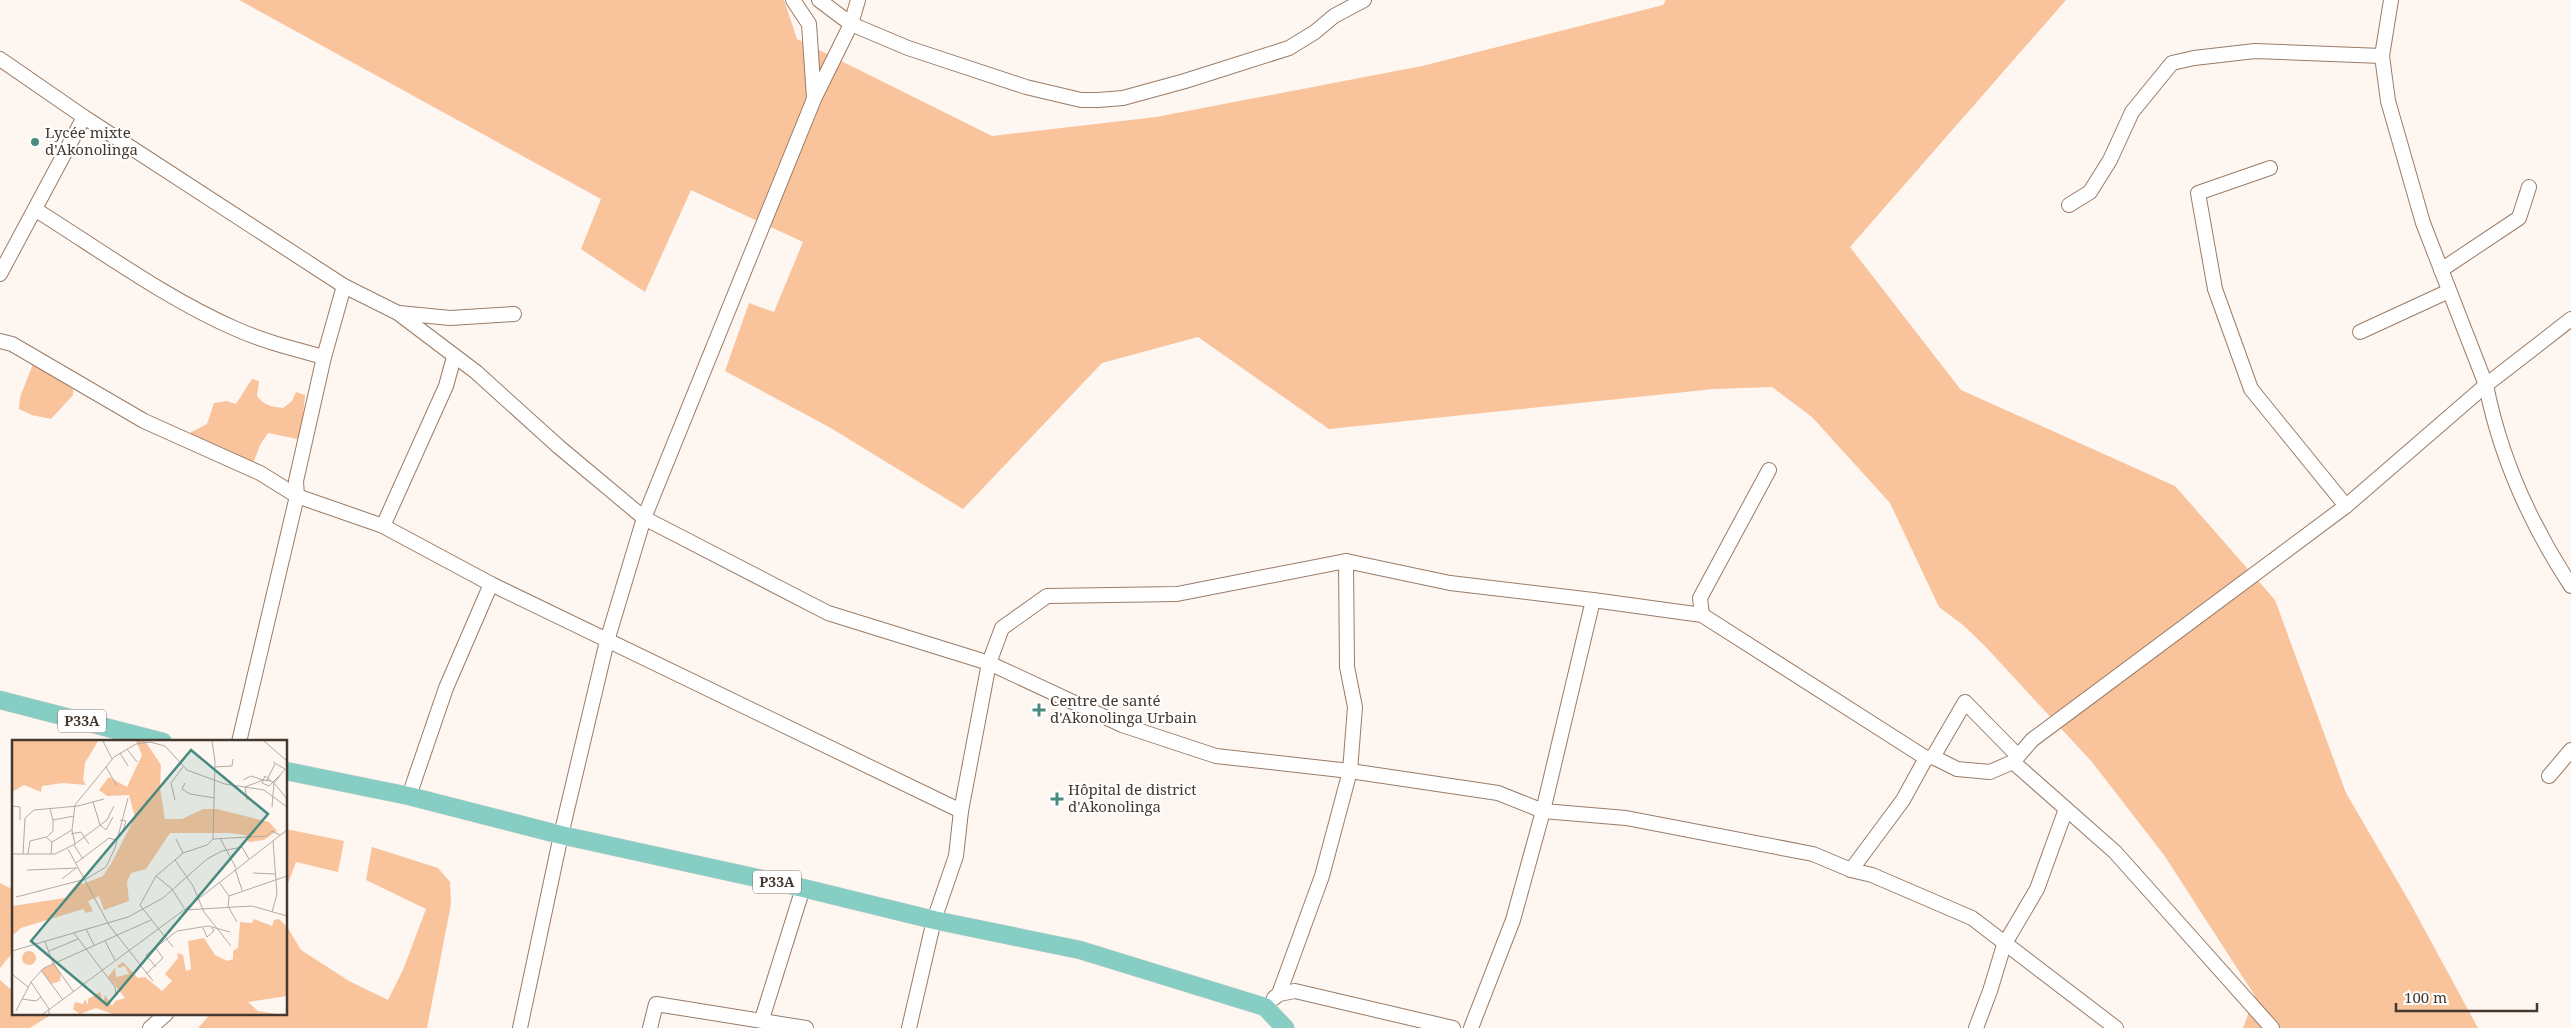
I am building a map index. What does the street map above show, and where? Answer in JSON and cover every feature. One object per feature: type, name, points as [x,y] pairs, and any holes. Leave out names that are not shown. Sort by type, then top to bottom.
[{"type":"main road","name":"P33A","points":[[0,700],[155,740]]},
{"type":"main road","name":"P33A","points":[[288,771],[409,796],[561,835],[803,888],[934,920],[1080,950],[1265,1006]]},
{"type":"main road","points":[[1265,1006],[1285,1028]]},
{"type":"street","points":[[793,0],[808,24],[814,99]]},
{"type":"street","points":[[819,0],[851,24],[908,48],[1026,87],[1081,100],[1123,98],[1176,84],[1288,48],[1314,32],[1334,16],[1362,0]]},
{"type":"street","points":[[520,1028],[561,835],[607,641],[644,518],[814,99],[851,24],[858,0]]},
{"type":"street","points":[[2391,0],[2382,56],[2388,101],[2423,222],[2486,385],[2492,412],[2520,494],[2550,554],[2571,586]]},
{"type":"street","points":[[2069,205],[2090,192],[2110,160],[2132,112],[2172,63],[2194,58],[2254,51],[2382,56]]},
{"type":"street","points":[[0,59],[84,118],[344,286],[398,313],[476,372],[559,447],[644,518],[828,612],[988,663],[1122,724],[1216,756],[1498,792],[1543,811],[1626,818],[1813,854],[1852,870],[1872,875],[1972,918],[2004,945],[2116,1028]]},
{"type":"street","points":[[0,274],[84,118]]},
{"type":"street","points":[[2270,168],[2198,193],[2215,290],[2251,389],[2346,506]]},
{"type":"street","points":[[2441,270],[2519,218],[2529,186]]},
{"type":"street","points":[[36,210],[154,284],[235,329],[269,342],[324,357]]},
{"type":"street","points":[[239,740],[297,496],[296,481],[324,357],[344,286]]},
{"type":"street","points":[[2360,332],[2449,291]]},
{"type":"street","points":[[398,313],[450,318],[514,314]]},
{"type":"street","points":[[909,1028],[934,920],[956,856],[961,811],[988,663],[1002,628],[1047,596],[1177,594],[1346,561],[1450,583],[1702,615],[1929,758],[1957,769],[1990,772],[2016,759],[2032,740],[2346,506],[2486,385],[2571,318]]},
{"type":"street","points":[[0,341],[12,344],[144,421],[260,473],[297,496],[383,526],[491,584],[961,811]]},
{"type":"street","points":[[383,526],[442,394],[454,357]]},
{"type":"street","points":[[2467,402],[2492,412]]},
{"type":"street","points":[[1702,615],[1700,598],[1769,470]]},
{"type":"street","points":[[1265,1006],[1279,994],[1322,876],[1350,772],[1355,707],[1346,667],[1346,561]]},
{"type":"street","points":[[409,796],[446,688],[491,584]]},
{"type":"street","points":[[1471,1028],[1513,920],[1543,811],[1593,600]]},
{"type":"street","points":[[1852,870],[1903,800],[1965,702],[2016,759],[2066,809],[2115,852],[2272,1028]]},
{"type":"street","points":[[2549,776],[2571,750]]},
{"type":"street","points":[[1976,1028],[2004,945],[2037,889],[2066,809]]},
{"type":"street","points":[[766,1022],[803,888]]},
{"type":"street","points":[[1279,994],[1295,991],[1453,1028]]},
{"type":"street","points":[[650,1028],[656,1004],[806,1028]]},
{"type":"street","points":[[150,1028],[164,1016]]},
{"type":"shaded area","points":[[239,0],[784,0],[797,39],[992,136],[1156,117],[1422,66],[1663,5],[1666,0],[2066,0],[1850,247],[1961,390],[2175,486],[2275,600],[2346,793],[2409,901],[2478,1028],[2243,1028],[2255,996],[2164,855],[2092,762],[1984,645],[1963,625],[1939,607],[1890,503],[1812,417],[1772,387],[1714,389],[1329,429],[1198,337],[1102,363],[963,509],[829,427],[725,371],[749,303],[774,312],[803,242],[691,190],[645,292],[581,249],[601,199]]},
{"type":"shaded area","points":[[33,364],[67,383],[73,389],[73,395],[51,419],[32,415],[19,409],[20,397]]},
{"type":"shaded area","points":[[252,379],[259,381],[257,396],[262,402],[272,406],[283,408],[292,401],[296,392],[305,395],[302,430],[297,439],[268,433],[260,445],[251,469],[182,437],[207,424],[214,403],[227,401],[236,404]]},
{"type":"shaded area","points":[[288,829],[344,841],[338,872],[296,862],[288,884]]},
{"type":"shaded area","points":[[372,847],[438,868],[450,882],[451,904],[427,1028],[198,1028],[207,1016],[288,1016],[288,928],[301,950],[349,981],[388,1000],[403,970],[426,909],[366,880]]},
{"type":"shaded area","points":[[0,883],[12,889],[12,953],[0,968]]},
{"type":"shaded area","points":[[0,980],[10,989],[12,988],[12,1016],[49,1016],[30,1028],[0,1028]]},
{"type":"place","name":"Lycée mixte d'Akonolinga","points":[[35,142]]},
{"type":"place","name":"Centre de santé d'Akonolinga Urbain","points":[[1039,710]]},
{"type":"place","name":"Hôpital de district d'Akonolinga","points":[[1057,799]]}]
